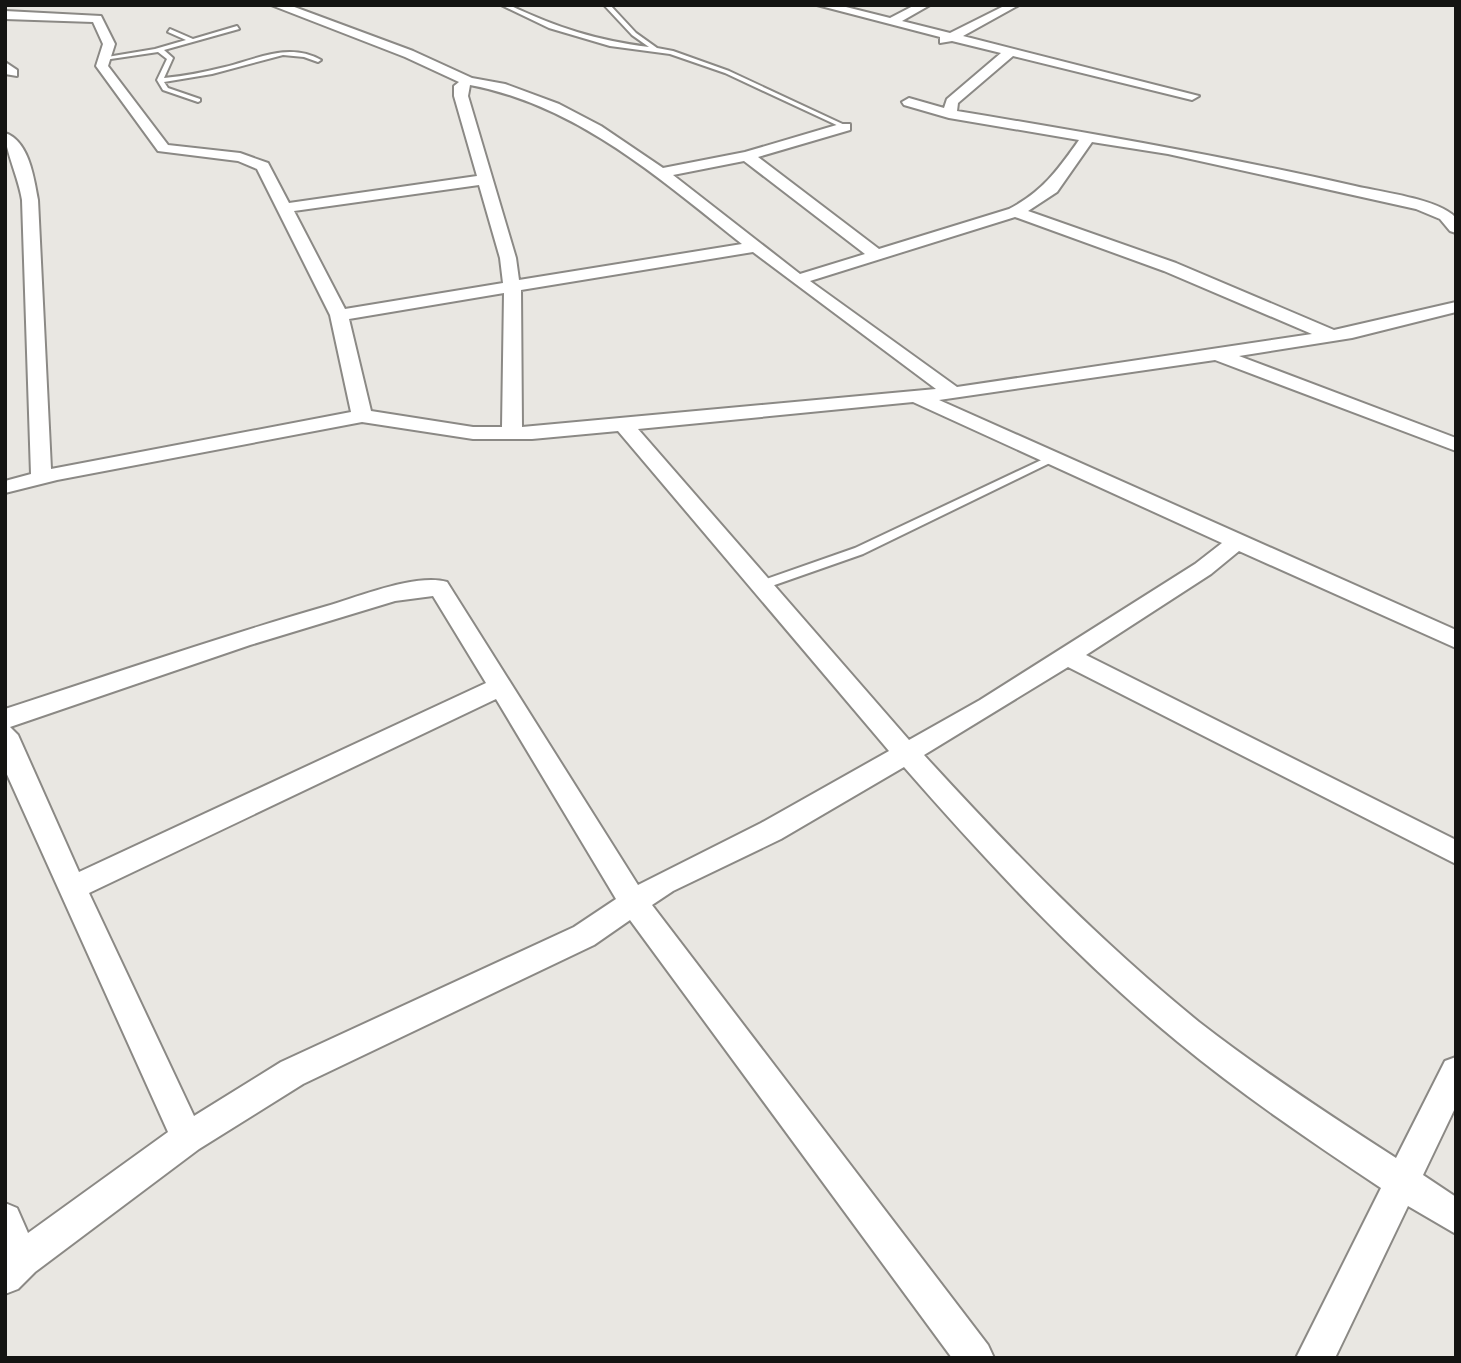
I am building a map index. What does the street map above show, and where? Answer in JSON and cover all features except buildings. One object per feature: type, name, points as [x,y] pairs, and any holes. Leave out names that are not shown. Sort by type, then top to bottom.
[{"type":"street","points":[[277,5],[409,54],[468,81],[500,87],[554,107],[596,128],[660,173],[797,280],[954,393]]},
{"type":"street","points":[[823,5],[1192,96]]},
{"type":"street","points":[[891,22],[924,5]]},
{"type":"street","points":[[928,49],[1014,6]]},
{"type":"street","points":[[5,15],[97,19],[109,44],[102,66],[163,148],[255,162],[263,166],[339,315],[362,416]]},
{"type":"street","points":[[949,114],[952,102],[1010,52]]},
{"type":"street","points":[[468,81],[461,86],[461,96],[508,258],[512,288],[512,433]]},
{"type":"street","points":[[909,102],[949,114],[1089,135],[1221,161],[1421,206],[1446,216],[1456,228]]},
{"type":"street","points":[[660,173],[747,156],[845,127]]},
{"type":"street","points":[[797,280],[1015,212],[1042,199],[1054,188],[1089,135]]},
{"type":"street","points":[[5,136],[12,143],[25,170],[30,200],[41,478]]},
{"type":"street","points":[[747,156],[877,256]]},
{"type":"street","points":[[285,208],[486,179]]},
{"type":"street","points":[[1015,212],[1170,267],[1333,336]]},
{"type":"street","points":[[339,315],[756,247]]},
{"type":"street","points":[[5,487],[362,416],[473,433],[512,433],[954,393],[1333,336],[1456,306]]},
{"type":"street","points":[[1213,353],[1456,445]]},
{"type":"street","points":[[916,396],[1456,640]]},
{"type":"street","points":[[624,424],[907,754],[999,853],[1153,1003],[1222,1058],[1456,1217]]},
{"type":"street","points":[[5,1220],[14,1268],[187,1138],[292,1073],[584,936],[663,883],[771,831],[907,754],[1067,656],[1203,569],[1238,541]]},
{"type":"street","points":[[5,719],[242,639],[394,594],[439,587],[634,903],[975,1358]]},
{"type":"street","points":[[1067,656],[1456,853]]},
{"type":"street","points":[[72,888],[502,686]]},
{"type":"street","points":[[5,735],[10,752],[187,1138]]},
{"type":"street","points":[[1315,1358],[1402,1181],[1452,1089]]},
{"type":"lane","points":[[504,5],[551,27],[610,44],[655,49],[727,72],[845,127]]},
{"type":"lane","points":[[607,5],[634,34],[655,49]]},
{"type":"lane","points":[[104,58],[159,50],[237,28]]},
{"type":"lane","points":[[170,31],[193,41]]},
{"type":"lane","points":[[159,50],[170,58],[160,80],[164,89],[198,100]]},
{"type":"lane","points":[[160,80],[196,77],[276,53],[302,53],[318,60]]},
{"type":"lane","points":[[762,585],[859,551],[1052,458]]}]
